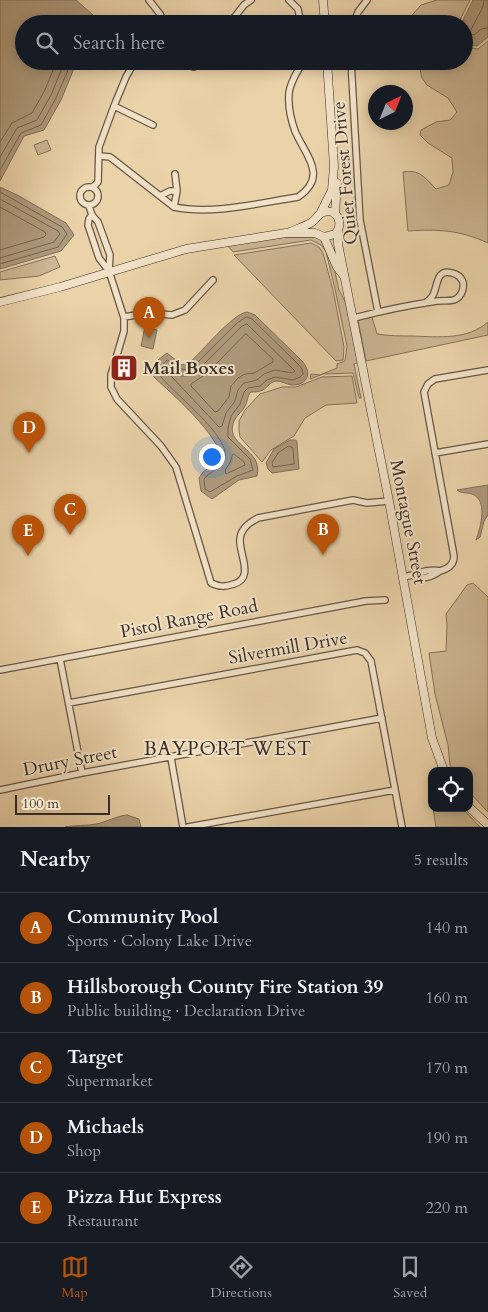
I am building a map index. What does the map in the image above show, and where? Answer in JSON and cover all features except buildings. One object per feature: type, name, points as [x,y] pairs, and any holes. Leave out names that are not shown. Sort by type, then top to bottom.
[{"type":"street","points":[[149,0],[160,15]]},
{"type":"street","points":[[236,15],[250,0]]},
{"type":"street","points":[[289,0],[298,9],[299,15]]},
{"type":"street","points":[[323,0],[324,15]]},
{"type":"street","points":[[357,15],[367,0]]},
{"type":"street","points":[[93,187],[98,182],[99,148],[114,106],[130,70]]},
{"type":"street","points":[[100,156],[110,157],[174,207],[189,210],[222,208],[298,197],[308,191],[312,182],[313,172],[308,154],[291,118],[289,92],[299,70]]},
{"type":"street","points":[[286,233],[310,223],[321,212],[332,190],[334,166],[328,70]]},
{"type":"street","name":"Quiet Forest Drive","points":[[352,70],[360,220],[378,312]]},
{"type":"street","points":[[114,106],[154,125]]},
{"type":"street","name":"Montague Street","points":[[334,166],[338,180],[335,214],[340,224],[338,244],[389,501],[432,738],[443,767]]},
{"type":"street","points":[[174,174],[177,191],[174,207]]},
{"type":"street","points":[[88,186],[93,187],[98,194],[97,202],[90,206],[83,204],[79,197],[81,190],[88,186]]},
{"type":"street","points":[[160,196],[170,191],[177,191]]},
{"type":"street","points":[[90,206],[92,215],[98,222],[110,255],[109,271]]},
{"type":"street","points":[[321,212],[329,211],[335,214]]},
{"type":"street","points":[[92,215],[89,218],[88,225],[99,258],[109,271],[124,317],[124,331],[111,375],[111,387],[117,399],[161,446],[176,467],[211,583],[221,587],[240,582],[243,578],[245,567],[239,541],[242,532],[248,524],[258,518],[353,500],[367,503],[389,501]]},
{"type":"street","points":[[0,302],[60,287],[186,249],[286,233],[315,233],[324,237],[332,236],[338,232]]},
{"type":"street","name":"Montague Street","points":[[324,237],[337,267],[345,278]]},
{"type":"street","points":[[354,318],[425,303],[455,300],[461,295],[464,287],[462,279],[456,274],[442,273],[437,278],[432,298],[425,303]]},
{"type":"street","points":[[124,317],[148,313],[172,315],[185,310],[213,280]]},
{"type":"street","points":[[403,577],[414,576],[421,578],[433,576],[449,568],[454,560],[424,396],[425,388],[435,379],[488,370]]},
{"type":"street","points":[[435,453],[488,444]]},
{"type":"street","name":"Pistol Range Road","points":[[0,670],[366,601],[385,600]]},
{"type":"street","name":"Silvermill Drive","points":[[69,703],[356,650],[365,653],[371,661],[402,827]]},
{"type":"street","points":[[60,659],[82,773]]},
{"type":"street","name":"Drury Street","points":[[0,790],[82,773],[382,718]]},
{"type":"street","points":[[171,758],[183,827]]},
{"type":"street","points":[[188,827],[395,790]]},
{"type":"street","points":[[473,811],[488,825]]},
{"type":"shaded area","points":[[437,0],[470,0],[462,15],[412,15],[421,5]]},
{"type":"shaded area","points":[[488,41],[488,243],[468,235],[449,231],[408,231],[403,172],[418,173],[436,189],[449,185],[453,172],[452,158],[428,143],[420,135],[421,130],[436,122],[450,120],[457,112],[448,98],[427,85],[422,78],[420,70],[473,70],[473,48],[478,49]]},
{"type":"shaded area","points":[[47,140],[51,150],[38,155],[34,145]]},
{"type":"shaded area","points":[[286,237],[314,237],[322,240],[334,268],[339,290],[348,307],[359,362],[354,364],[361,398],[359,398],[353,373],[323,374],[310,379],[311,374],[320,375],[337,368],[337,364],[345,361],[347,346],[326,252],[321,245],[311,240],[233,252],[227,245]]},
{"type":"shaded area","points":[[311,243],[319,247],[323,253],[333,290],[344,347],[343,360],[336,361],[234,255]]},
{"type":"shaded area","points":[[55,256],[60,267],[39,276],[0,280],[0,272]]},
{"type":"shaded area","points":[[372,317],[377,334],[432,337],[462,335],[480,328],[488,322],[488,335],[366,361],[358,320]]},
{"type":"shaded area","points":[[352,376],[357,403],[326,405],[305,418],[294,436],[271,450],[262,462],[240,437],[239,421],[245,410],[260,394],[282,387],[296,387],[322,377]]},
{"type":"shaded area","points":[[473,583],[488,597],[488,812],[473,796],[473,767],[451,767],[450,765],[448,745],[435,694],[429,653],[446,651],[446,614],[467,585]]},
{"type":"shaded area","points":[[434,812],[466,812],[480,827],[436,827]]},
{"type":"water","points":[[0,0],[76,0],[93,15],[15,15],[15,70],[73,70],[61,100],[44,130],[24,136],[0,181]]},
{"type":"water","points":[[473,0],[488,0],[488,37],[477,46],[473,46],[473,15],[466,15]]},
{"type":"water","points":[[0,187],[66,223],[74,235],[61,251],[0,269]]},
{"type":"water","points":[[247,312],[255,315],[302,361],[308,373],[302,383],[292,385],[276,381],[263,390],[251,392],[244,408],[235,419],[232,428],[238,441],[255,459],[257,476],[239,480],[212,499],[201,491],[199,478],[203,472],[220,459],[219,450],[205,428],[154,377],[152,371],[158,360],[167,353],[182,365],[189,363],[225,326],[233,319]]},
{"type":"water","points":[[145,327],[157,330],[153,349],[141,346]]},
{"type":"water","points":[[290,440],[296,440],[297,443],[299,469],[272,473],[266,463],[274,449]]},
{"type":"water","points":[[488,485],[488,515],[484,521],[480,537],[476,540],[482,514],[480,502],[472,494],[457,490]]},
{"type":"water","points":[[127,815],[139,819],[141,827],[65,827],[96,824]]},
{"type":"place","name":"Community Pool","points":[[149,338]]},
{"type":"place","name":"Mail Boxes","points":[[124,368]]},
{"type":"place","name":"Michaels","points":[[29,453]]},
{"type":"place","name":"Target","points":[[70,535]]},
{"type":"place","name":"Hillsborough County Fire Station 39","points":[[323,555]]},
{"type":"place","name":"Pizza Hut Express","points":[[28,556]]},
{"type":"district","name":"BAYPORT WEST","points":[[228,749]]}]
